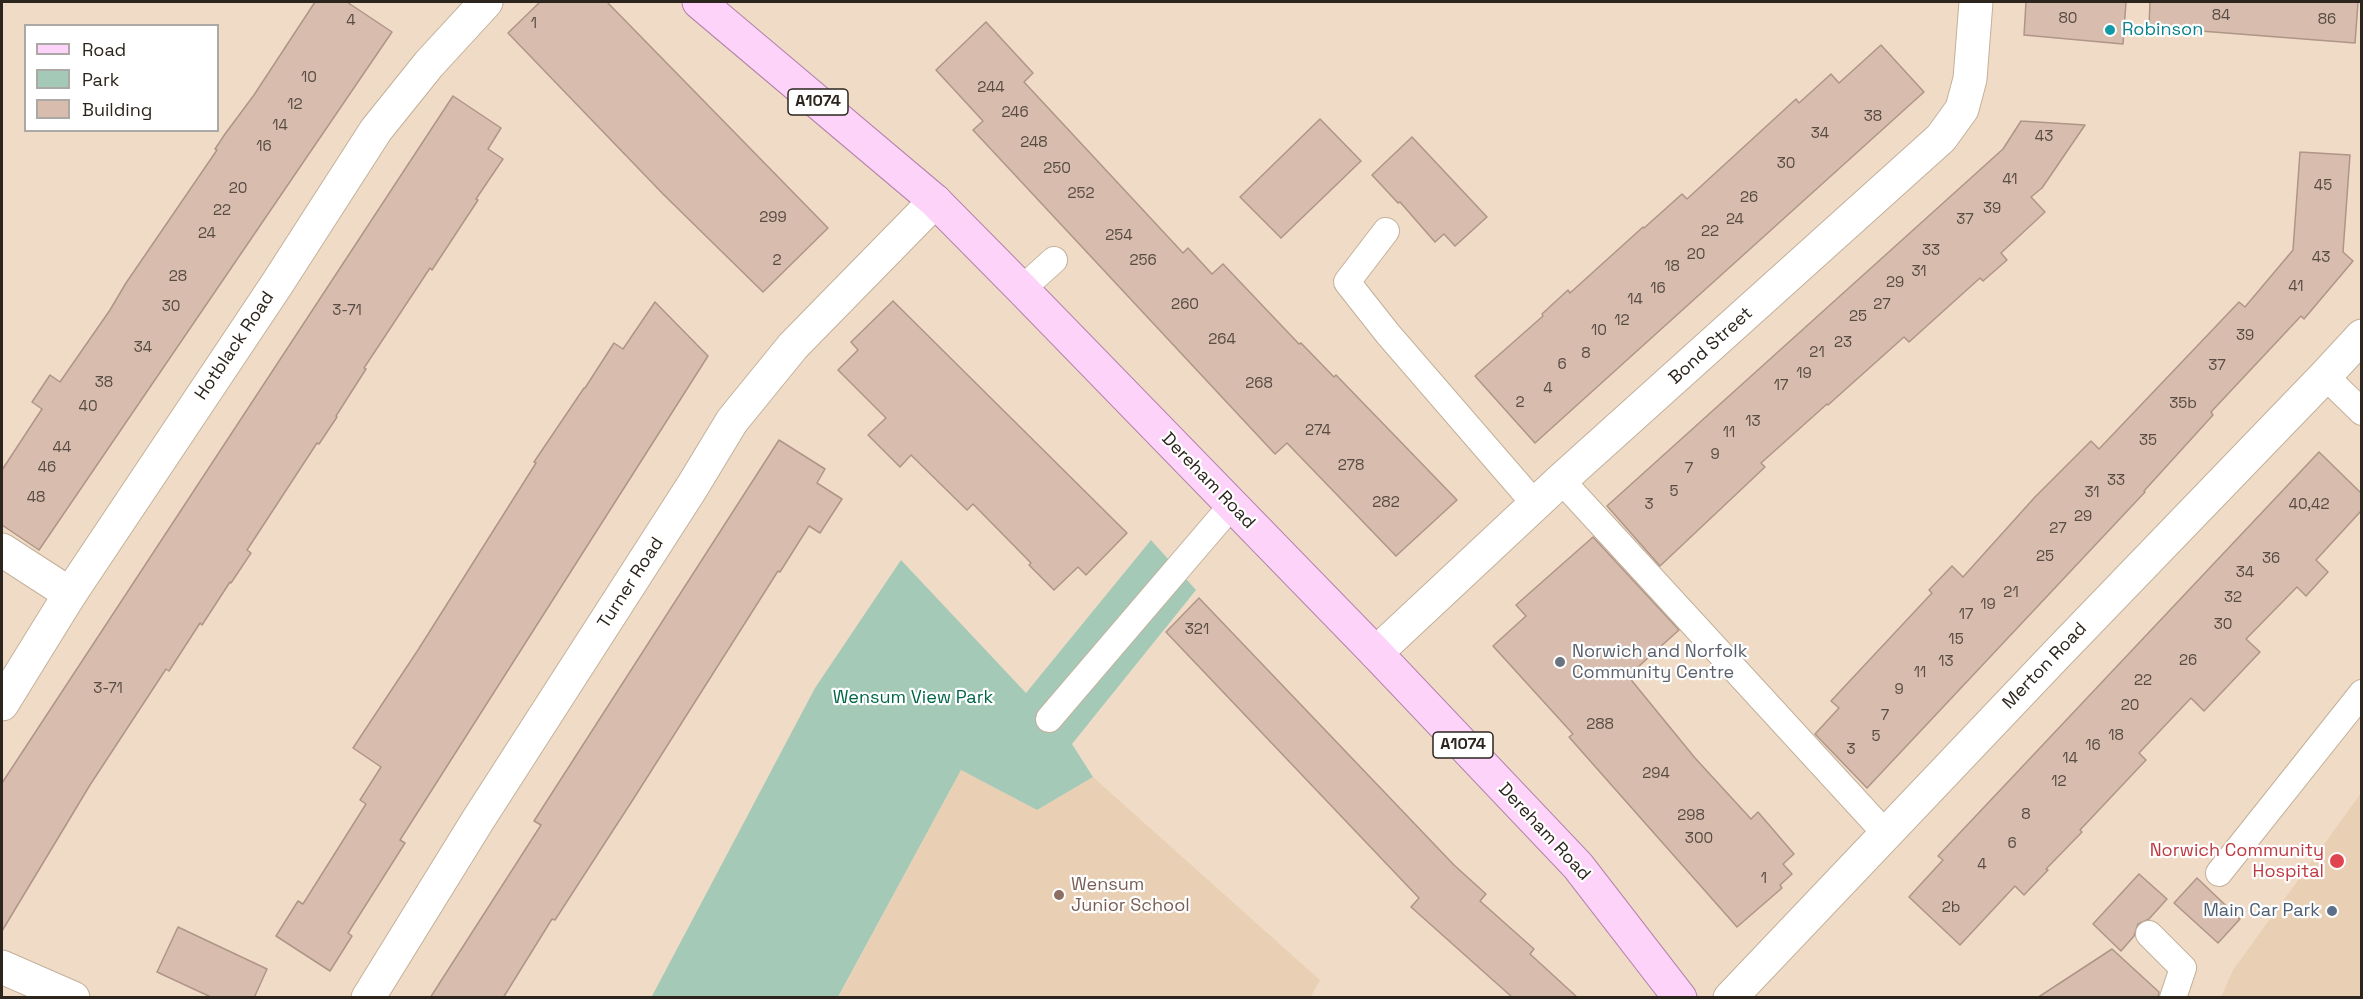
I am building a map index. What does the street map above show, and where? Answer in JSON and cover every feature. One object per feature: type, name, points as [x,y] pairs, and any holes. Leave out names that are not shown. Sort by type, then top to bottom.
[{"type":"main road","name":"Dereham Road","points":[[699,2],[935,201],[1022,289],[1376,653],[1578,866],[1680,998]]},
{"type":"street","name":"Hotblack Road","points":[[2,704],[70,594],[277,284],[376,130],[429,64],[486,2]]},
{"type":"street","name":"Bond Street","points":[[1376,653],[1561,480],[1941,138],[1962,109],[1965,99],[1970,79],[1976,2]]},
{"type":"street","name":"Turner Road","points":[[368,998],[478,819],[732,421],[793,346],[935,201]]},
{"type":"street","name":"Merton Road","points":[[1730,998],[2361,336]]},
{"type":"street","points":[[2,550],[70,594]]},
{"type":"street","points":[[2,967],[73,998]]},
{"type":"lane","points":[[1386,231],[1347,282],[1396,343],[1536,504]]},
{"type":"lane","points":[[1022,289],[1054,260]]},
{"type":"lane","points":[[2325,376],[2361,412]]},
{"type":"lane","points":[[1561,480],[1886,834]]},
{"type":"lane","points":[[1049,719],[1232,505]]},
{"type":"lane","points":[[2219,873],[2361,693]]},
{"type":"lane","points":[[2149,934],[2183,968],[2173,998]]},
{"type":"shaded area","name":"Wensum Junior School","points":[[961,770],[1037,810],[1093,777],[1320,980],[1310,998],[838,998]]},
{"type":"shaded area","name":"Norwich Community Hospital","points":[[2361,793],[2361,997],[2221,997],[2233,970]]},
{"type":"green space","name":"Wensum View Park","points":[[1151,540],[1196,590],[1072,744],[1093,777],[1037,810],[961,770],[838,997],[651,998],[815,688],[901,560],[1026,693]]},
{"type":"building","points":[[315,2],[347,2],[392,32],[39,550],[2,525],[2,470],[42,409],[32,402],[50,375],[60,382]]},
{"type":"building","points":[[540,2],[607,2],[828,228],[763,292],[663,194],[508,33]]},
{"type":"building","points":[[2026,2],[2126,2],[2123,44],[2024,35]]},
{"type":"building","points":[[2150,2],[2358,2],[2355,43],[2149,27]]},
{"type":"building","points":[[986,22],[1033,73],[1024,82],[1183,253],[1188,248],[1212,274],[1223,264],[1299,344],[1301,343],[1334,377],[1336,375],[1457,500],[1396,556],[1287,443],[1275,454],[973,130],[983,121],[936,70]]},
{"type":"building","points":[[1881,45],[1924,92],[1535,443],[1475,376],[1543,316],[1542,314],[1568,290],[1570,293],[1682,194],[1687,199],[1796,99],[1799,103],[1831,74],[1839,83]]},
{"type":"building","points":[[453,96],[501,128],[488,149],[503,159],[432,270],[430,268],[364,368],[366,369],[337,417],[319,444],[317,443],[247,550],[251,553],[202,625],[200,623],[169,671],[166,669],[90,785],[2,931],[2,783]]},
{"type":"building","points":[[1320,119],[1361,161],[1281,238],[1240,197]]},
{"type":"building","points":[[2021,121],[2085,125],[2042,188],[2031,197],[2045,212],[2001,253],[2007,260],[1983,281],[1980,278],[1909,342],[1904,337],[1827,404],[1761,463],[1765,467],[1660,566],[1607,506],[2003,149]]},
{"type":"building","points":[[1412,137],[1487,217],[1455,246],[1444,234],[1435,242],[1400,202],[1398,203],[1372,175]]},
{"type":"building","points":[[2300,152],[2350,155],[2343,252],[2353,261],[2304,319],[2301,316],[2211,412],[2213,415],[2145,492],[1867,788],[1815,734],[1839,708],[1831,701],[1932,593],[1929,590],[1952,566],[1963,577],[2035,497],[2091,441],[2099,449],[2239,302],[2245,307],[2293,250]]},
{"type":"building","points":[[893,301],[1127,533],[1086,575],[1078,567],[1054,590],[973,504],[967,510],[911,455],[900,467],[868,435],[886,418],[838,370],[858,350],[851,342]]},
{"type":"building","points":[[655,302],[708,356],[400,840],[405,843],[348,933],[352,936],[330,971],[276,936],[298,901],[303,904],[366,804],[360,800],[381,767],[353,748],[418,650],[536,463],[534,462],[614,343],[623,349]]},
{"type":"building","points":[[779,440],[825,469],[817,483],[842,499],[820,533],[809,526],[780,572],[778,571],[634,798],[555,920],[552,919],[503,998],[430,998],[541,825],[534,821]]},
{"type":"building","points":[[2319,452],[2361,493],[2361,511],[2316,560],[2328,572],[2306,596],[2297,587],[2246,639],[2260,652],[2204,711],[2191,698],[2139,753],[2146,760],[2080,830],[2082,832],[2046,869],[2048,870],[2024,895],[2015,886],[1960,945],[1909,897],[1943,860],[1938,856]]},
{"type":"building","points":[[1593,537],[1679,630],[1628,676],[1695,758],[1751,819],[1758,812],[1794,854],[1783,864],[1792,874],[1780,885],[1782,888],[1737,927],[1569,737],[1573,734],[1493,646],[1526,616],[1516,605]]},
{"type":"building","points":[[1199,598],[1454,865],[1486,894],[1480,901],[1534,949],[1530,954],[1578,998],[1513,998],[1411,907],[1419,898],[1166,632]]},
{"type":"building","points":[[2139,874],[2167,899],[2149,919],[2138,924],[2134,936],[2121,951],[2093,924]]},
{"type":"building","points":[[2197,878],[2240,919],[2218,943],[2174,903]]},
{"type":"building","points":[[178,927],[267,969],[254,998],[213,998],[157,972]]},
{"type":"building","points":[[2112,949],[2159,992],[2158,998],[2037,998]]},
{"type":"place","name":"Robinson","points":[[2110,30]]},
{"type":"place","name":"Norwich and Norfolk Community Centre","points":[[1560,662]]},
{"type":"place","name":"Norwich Community Hospital","points":[[2337,861]]},
{"type":"place","name":"Wensum Junior School","points":[[1059,895]]},
{"type":"place","name":"Main Car Park","points":[[2332,911]]}]
